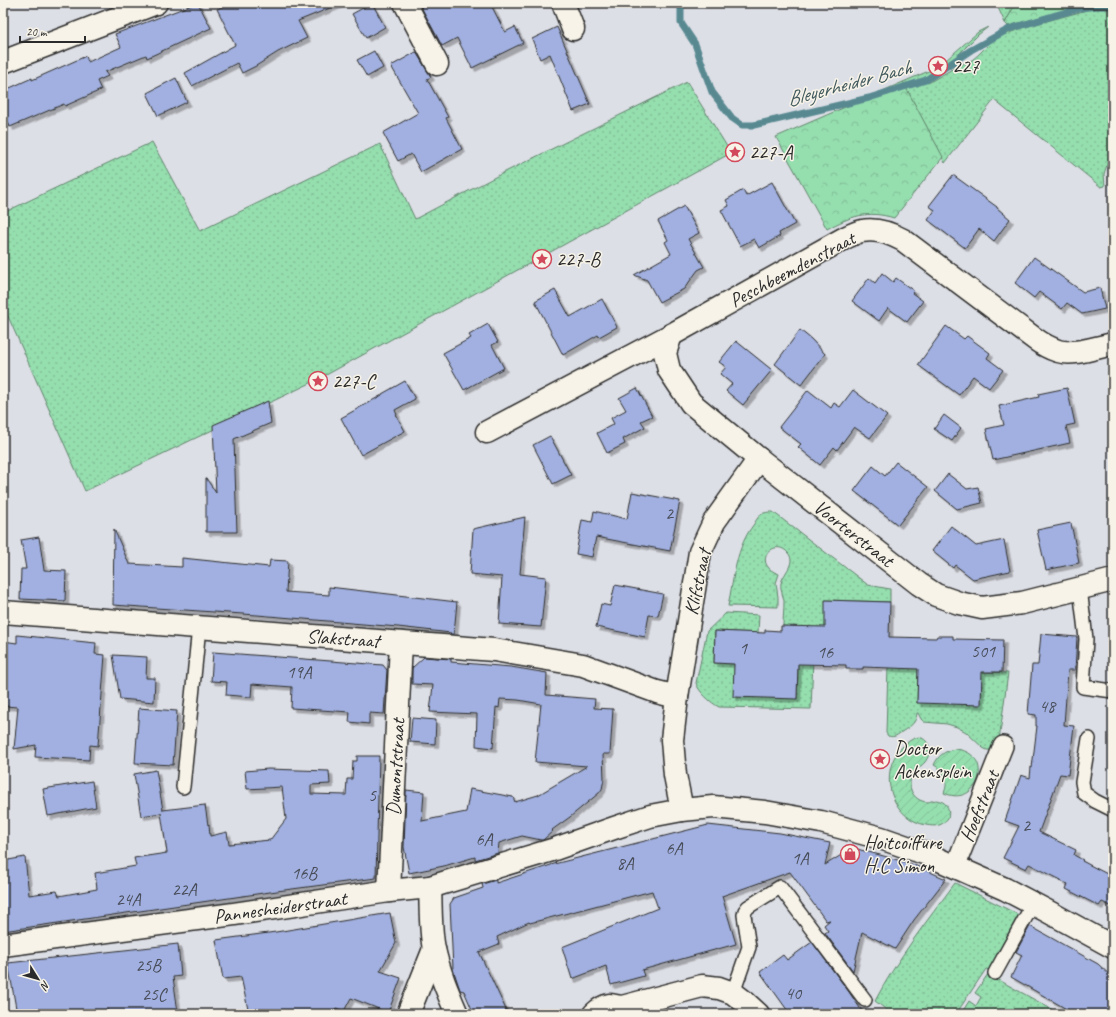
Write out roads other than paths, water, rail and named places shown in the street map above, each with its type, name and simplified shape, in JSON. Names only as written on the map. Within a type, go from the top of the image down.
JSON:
[{"type":"street","points":[[3,62],[156,3]]},
{"type":"street","points":[[405,3],[437,64]]},
{"type":"street","points":[[563,3],[572,29]]},
{"type":"street","name":"Peschbeemdenstraat","points":[[487,432],[671,335],[843,238],[861,231],[876,231],[891,234],[903,240],[1046,346],[1059,351],[1073,352],[1113,344]]},
{"type":"street","name":"Voorterstraat","points":[[671,335],[665,353],[669,370],[691,403],[759,459],[936,595],[958,603],[982,608],[1022,603],[1113,580]]},
{"type":"street","name":"Klifstraat","points":[[677,697],[700,552],[714,522],[759,459]]},
{"type":"street","name":"Slakstraat","points":[[3,612],[494,650],[583,665],[657,692],[677,697]]},
{"type":"street","name":"Dumontstraat","points":[[389,891],[401,643]]},
{"type":"street","points":[[677,697],[672,740],[675,775],[682,810],[713,807],[765,812],[821,822],[881,838],[924,853],[980,878],[1033,904],[1113,947]]},
{"type":"street","name":"Hoefstraat","points":[[955,867],[1003,746]]},
{"type":"street","name":"Pannesheiderstraat","points":[[3,945],[234,914],[389,891],[430,887],[552,850],[650,816],[682,810]]},
{"type":"street","points":[[430,887],[431,928],[434,949],[440,973],[457,1014]]},
{"type":"street","points":[[408,1014],[434,949]]},
{"type":"street","points":[[594,1014],[609,1005],[622,1007],[702,986],[719,988],[733,993],[758,1014]]},
{"type":"lane","points":[[1080,588],[1086,639],[1083,687],[1113,691]]},
{"type":"lane","points":[[183,787],[199,627]]},
{"type":"lane","points":[[1089,739],[1082,782],[1084,793],[1095,801],[1113,810]]},
{"type":"lane","points":[[733,993],[749,947],[744,916],[745,911],[748,907],[780,887],[865,1000]]},
{"type":"lane","points":[[995,973],[1033,904]]},
{"type":"waterway","name":"Bleyerheider Bach","points":[[681,3],[681,23],[695,44],[712,92],[732,118],[742,125],[754,125],[869,98],[926,80],[971,50],[1009,29],[1080,8],[1113,6]]},
{"type":"place","name":"227","points":[[938,66]]},
{"type":"place","name":"227-A","points":[[735,152]]},
{"type":"place","name":"227-B","points":[[542,259]]},
{"type":"place","name":"227-C","points":[[318,381]]},
{"type":"place","name":"Doctor Ackensplein","points":[[880,759]]},
{"type":"place","name":"Hoitcoiffure H.C Simon","points":[[850,854]]}]
